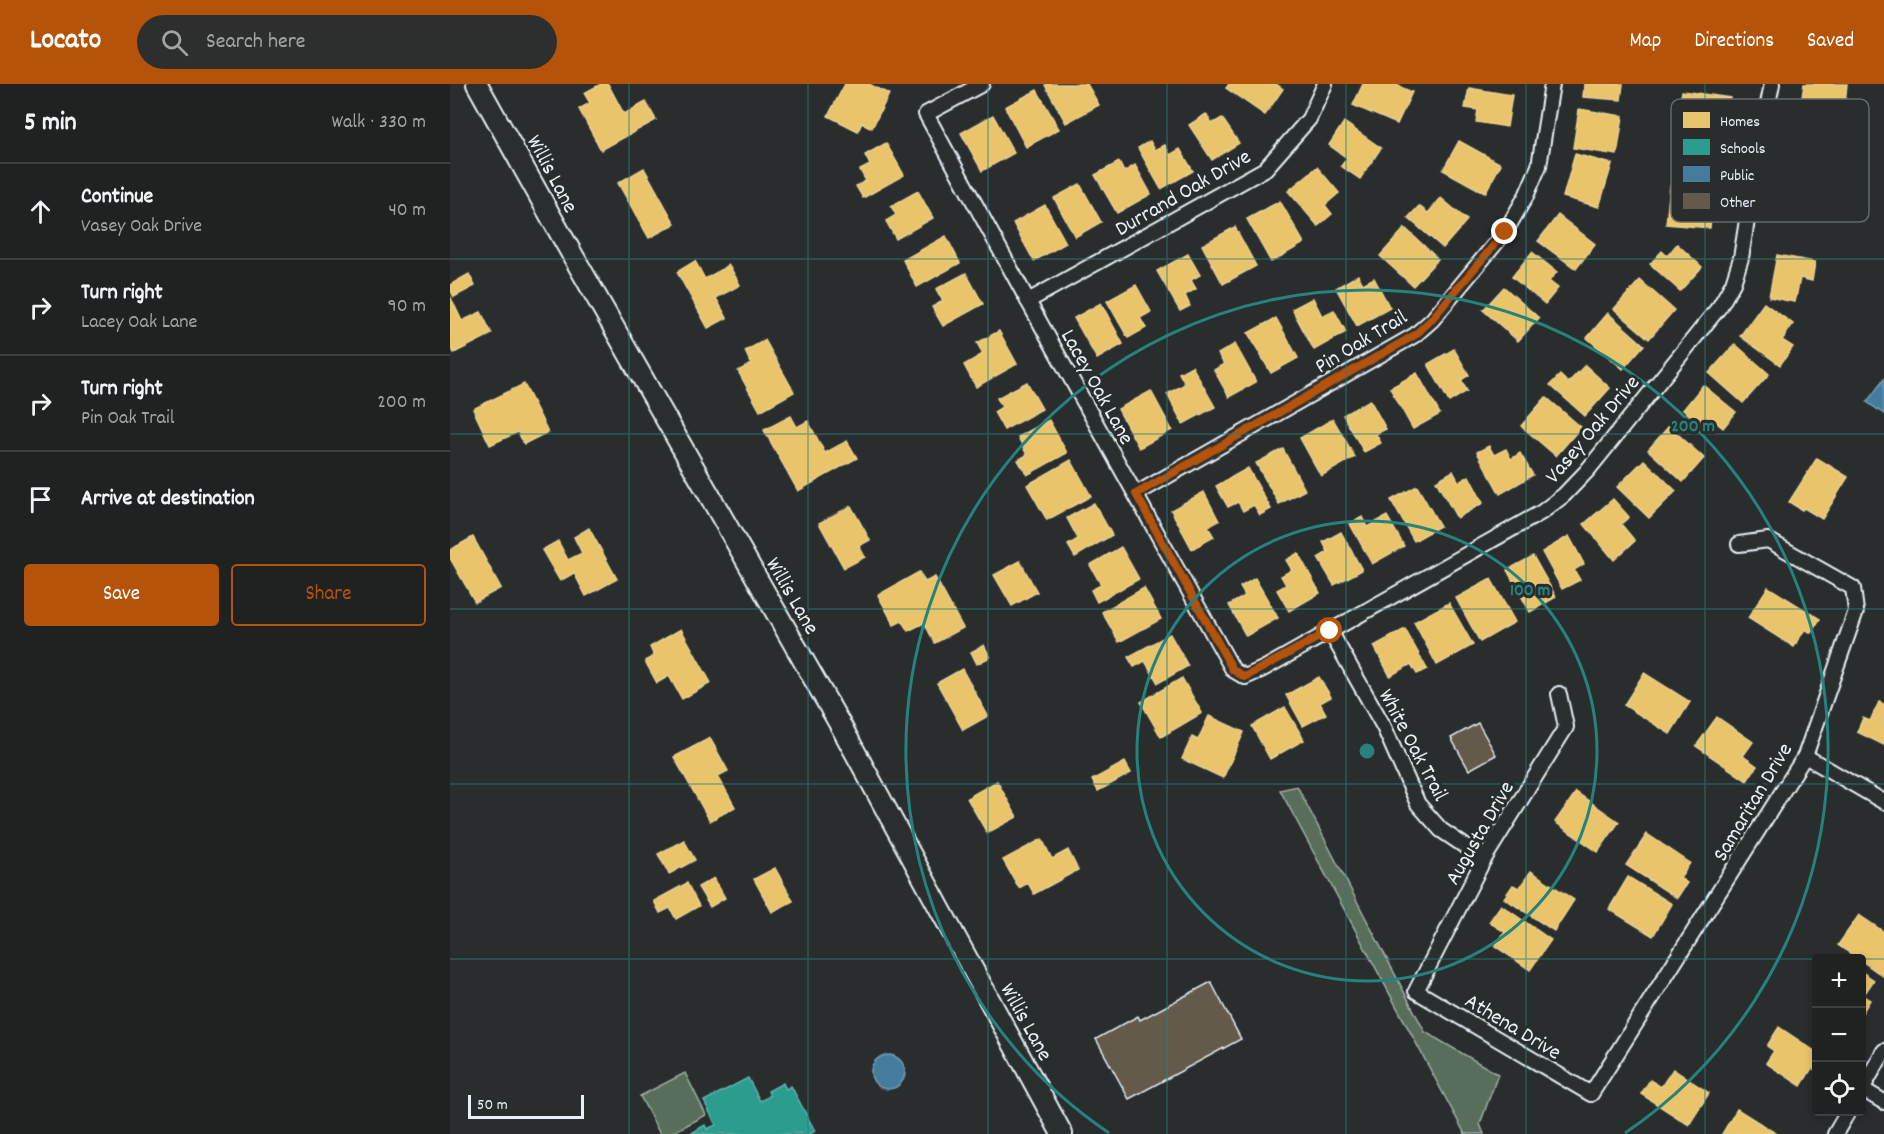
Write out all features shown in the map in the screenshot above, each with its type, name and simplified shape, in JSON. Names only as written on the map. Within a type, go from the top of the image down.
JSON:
[{"type":"street","name":"Willis Lane","points":[[477,84],[852,746],[1062,1134]]},
{"type":"street","name":"Lacey Oak Lane","points":[[982,84],[926,114],[1233,670],[1240,676]]},
{"type":"street","name":"Durrand Oak Drive","points":[[1028,301],[1265,169],[1309,119],[1325,84]]},
{"type":"street","name":"Pin Oak Trail","points":[[1136,494],[1415,335],[1431,320],[1505,232],[1526,196],[1539,166],[1552,84]]},
{"type":"street","name":"Vasey Oak Drive","points":[[1769,99],[1772,84]]},
{"type":"street","name":"Vasey Oak Drive","points":[[1240,676],[1245,677],[1263,669],[1542,512],[1564,495],[1587,471],[1720,306],[1733,283],[1741,258],[1747,222]]},
{"type":"street","name":"Samaritan Drive","points":[[1591,1094],[1805,756],[1856,612],[1853,588],[1768,540],[1739,544]]},
{"type":"street","name":"White Oak Trail","points":[[1330,631],[1384,727],[1418,804],[1441,830],[1484,859]]},
{"type":"street","name":"Augusta Drive","points":[[1416,991],[1484,859],[1566,727],[1558,694]]},
{"type":"street","points":[[1805,756],[1884,802]]},
{"type":"street","name":"Athena Drive","points":[[1416,991],[1591,1094]]},
{"type":"street","points":[[1866,1085],[1879,1071],[1884,1051]]},
{"type":"street","points":[[1866,1091],[1884,1102]]},
{"type":"street","points":[[1835,1134],[1846,1116]]},
{"type":"green space","points":[[1297,786],[1425,1032],[1498,1074],[1480,1124],[1484,1134],[1465,1134],[1280,790]]},
{"type":"green space","points":[[685,1073],[706,1115],[670,1134],[660,1134],[640,1096]]},
{"type":"building: Homes","points":[[601,84],[608,84],[624,114],[646,102],[656,120],[601,150],[579,109],[590,103],[584,93]]},
{"type":"building: Homes","points":[[845,84],[869,84],[889,94],[872,128],[862,123],[858,131],[828,116]]},
{"type":"building: Homes","points":[[1087,84],[1099,105],[1066,123],[1045,85]]},
{"type":"building: Homes","points":[[1229,84],[1276,84],[1283,89],[1265,115],[1226,88]]},
{"type":"building: Homes","points":[[1363,84],[1394,84],[1412,92],[1397,124],[1353,105]]},
{"type":"building: Homes","points":[[1584,84],[1623,84],[1621,100],[1583,97]]},
{"type":"building: Homes","points":[[1804,84],[1847,84],[1845,99],[1802,98]]},
{"type":"building: Homes","points":[[1469,88],[1512,95],[1507,127],[1476,122],[1478,110],[1465,108]]},
{"type":"building: Homes","points":[[1037,90],[1059,129],[1026,147],[1005,107]]},
{"type":"building: Homes","points":[[1682,91],[1730,98],[1730,99],[1681,99]]},
{"type":"building: Homes","points":[[1579,109],[1623,116],[1617,155],[1573,148]]},
{"type":"building: Homes","points":[[1206,114],[1212,124],[1222,118],[1239,143],[1212,160],[1189,125]]},
{"type":"building: Homes","points":[[993,115],[1014,153],[982,171],[961,133]]},
{"type":"building: Homes","points":[[1344,122],[1381,148],[1360,179],[1341,166],[1347,158],[1329,145]]},
{"type":"building: Homes","points":[[1150,141],[1155,150],[1165,145],[1170,155],[1180,149],[1193,171],[1161,189],[1138,148]]},
{"type":"building: Homes","points":[[1459,141],[1501,164],[1485,193],[1443,170]]},
{"type":"building: Homes","points":[[886,143],[904,175],[863,198],[856,186],[866,181],[860,170],[870,165],[865,155]]},
{"type":"building: Homes","points":[[1575,154],[1612,164],[1599,207],[1563,197]]},
{"type":"building: Homes","points":[[1119,162],[1124,172],[1135,165],[1151,194],[1117,213],[1095,175]]},
{"type":"building: Homes","points":[[1317,167],[1339,193],[1325,205],[1332,214],[1318,226],[1288,191]]},
{"type":"building: Homes","points":[[644,168],[675,224],[649,238],[618,183]]},
{"type":"building: Homes","points":[[1080,184],[1101,222],[1075,237],[1054,198]]},
{"type":"building: Homes","points":[[1670,186],[1671,222],[1710,222],[1710,228],[1666,224]]},
{"type":"building: Homes","points":[[918,191],[933,218],[896,239],[886,221],[896,215],[891,206]]},
{"type":"building: Homes","points":[[1441,198],[1467,220],[1443,248],[1408,218],[1419,206],[1428,213]]},
{"type":"building: Homes","points":[[1280,201],[1304,243],[1271,262],[1247,219]]},
{"type":"building: Homes","points":[[1045,205],[1066,243],[1034,261],[1013,223]]},
{"type":"building: Homes","points":[[1558,215],[1595,244],[1576,269],[1538,241]]},
{"type":"building: Homes","points":[[1235,227],[1256,266],[1223,284],[1202,245]]},
{"type":"building: Homes","points":[[1405,228],[1438,259],[1413,286],[1380,256]]},
{"type":"building: Homes","points":[[946,236],[960,263],[917,287],[903,260]]},
{"type":"building: Homes","points":[[1677,244],[1702,267],[1680,291],[1650,264],[1662,251],[1667,256]]},
{"type":"building: Homes","points":[[1532,252],[1557,272],[1549,281],[1558,288],[1545,304],[1512,277]]},
{"type":"building: Homes","points":[[1188,254],[1200,275],[1191,280],[1196,289],[1185,295],[1190,306],[1180,311],[1157,271]]},
{"type":"building: Homes","points":[[1777,255],[1815,262],[1812,281],[1800,278],[1795,302],[1769,297]]},
{"type":"building: Homes","points":[[695,261],[705,279],[729,265],[740,285],[716,298],[727,318],[708,328],[677,272]]},
{"type":"building: Homes","points":[[966,273],[983,304],[943,326],[932,307],[943,301],[936,289]]},
{"type":"building: Homes","points":[[469,274],[475,286],[454,297],[450,285]]},
{"type":"building: Homes","points":[[1358,275],[1363,284],[1374,278],[1390,308],[1357,326],[1336,288]]},
{"type":"building: Homes","points":[[1640,280],[1674,310],[1649,339],[1614,309]]},
{"type":"building: Homes","points":[[1136,285],[1151,312],[1140,318],[1146,328],[1128,338],[1107,301]]},
{"type":"building: Homes","points":[[1504,287],[1539,318],[1518,341],[1483,310]]},
{"type":"building: Homes","points":[[450,296],[462,321],[481,312],[492,334],[454,353],[450,345]]},
{"type":"building: Homes","points":[[1313,298],[1322,316],[1334,310],[1346,332],[1314,350],[1292,309]]},
{"type":"building: Homes","points":[[1101,303],[1123,344],[1097,359],[1074,318]]},
{"type":"building: Homes","points":[[1764,303],[1793,324],[1782,340],[1793,347],[1780,365],[1740,336]]},
{"type":"building: Homes","points":[[1608,313],[1644,345],[1623,369],[1587,338]]},
{"type":"building: Homes","points":[[1276,318],[1298,358],[1271,373],[1248,333]]},
{"type":"building: Homes","points":[[999,331],[1017,364],[976,387],[964,365],[983,354],[977,343]]},
{"type":"building: Homes","points":[[765,340],[794,392],[760,411],[738,371],[751,364],[745,351]]},
{"type":"building: Homes","points":[[1235,344],[1256,382],[1229,397],[1214,370],[1224,364],[1218,354]]},
{"type":"building: Homes","points":[[1735,344],[1769,374],[1743,403],[1709,373]]},
{"type":"building: Homes","points":[[1454,349],[1469,375],[1461,380],[1467,391],[1449,402],[1428,364]]},
{"type":"building: Homes","points":[[1585,365],[1610,388],[1585,416],[1550,385],[1560,375],[1568,383]]},
{"type":"building: Homes","points":[[1192,366],[1215,407],[1183,424],[1167,394],[1185,384],[1179,373]]},
{"type":"building: Homes","points":[[1417,373],[1440,414],[1413,429],[1390,388]]},
{"type":"building: Homes","points":[[1027,382],[1042,409],[1004,430],[994,412],[1002,407],[997,398]]},
{"type":"building: Homes","points":[[524,384],[548,432],[524,444],[518,432],[490,445],[473,409]]},
{"type":"building: Homes","points":[[1703,385],[1736,412],[1723,428],[1713,420],[1706,428],[1683,410]]},
{"type":"building: Homes","points":[[1151,391],[1172,430],[1139,448],[1118,409]]},
{"type":"building: Homes","points":[[1546,397],[1581,427],[1556,456],[1521,426]]},
{"type":"building: Homes","points":[[1370,400],[1386,429],[1376,434],[1381,443],[1364,452],[1343,415]]},
{"type":"building: Homes","points":[[791,416],[797,427],[808,421],[825,453],[847,441],[857,458],[798,491],[764,430]]},
{"type":"building: Homes","points":[[1333,419],[1355,457],[1321,476],[1300,438]]},
{"type":"building: Homes","points":[[1049,420],[1067,453],[1027,475],[1018,460],[1027,455],[1018,437]]},
{"type":"building: Homes","points":[[1669,426],[1704,458],[1683,482],[1648,450]]},
{"type":"building: Homes","points":[[1489,446],[1494,455],[1506,449],[1511,459],[1520,453],[1533,475],[1500,494],[1477,452]]},
{"type":"building: Homes","points":[[1283,449],[1305,490],[1279,504],[1256,463]]},
{"type":"building: Homes","points":[[1817,458],[1848,477],[1822,519],[1789,502]]},
{"type":"building: Homes","points":[[1071,460],[1091,496],[1047,520],[1027,485]]},
{"type":"building: Homes","points":[[1644,460],[1676,491],[1649,518],[1617,487]]},
{"type":"building: Homes","points":[[1248,468],[1271,509],[1260,515],[1254,505],[1243,511],[1238,502],[1228,507],[1216,486]]},
{"type":"building: Homes","points":[[1453,471],[1459,482],[1469,476],[1483,503],[1457,518],[1436,481]]},
{"type":"building: Homes","points":[[1417,486],[1440,526],[1414,541],[1391,500]]},
{"type":"building: Homes","points":[[1204,492],[1219,521],[1208,527],[1214,537],[1192,549],[1171,510]]},
{"type":"building: Homes","points":[[1613,499],[1629,517],[1621,524],[1635,541],[1614,560],[1584,524]]},
{"type":"building: Homes","points":[[1094,503],[1112,535],[1075,557],[1068,545],[1078,539],[1067,518]]},
{"type":"building: Homes","points":[[851,506],[870,540],[859,546],[865,557],[844,568],[819,523]]},
{"type":"building: Homes","points":[[1387,516],[1404,546],[1372,564],[1350,524],[1362,517],[1367,527]]},
{"type":"building: Homes","points":[[589,528],[617,579],[586,596],[574,573],[560,581],[542,550],[558,541],[568,560],[582,553],[574,537]]},
{"type":"building: Homes","points":[[1341,532],[1362,570],[1334,585],[1318,558],[1328,552],[1323,542]]},
{"type":"building: Homes","points":[[1569,536],[1584,564],[1574,570],[1580,580],[1562,589],[1542,552]]},
{"type":"building: Homes","points":[[473,537],[501,588],[475,602],[450,558],[450,550]]},
{"type":"building: Homes","points":[[1121,547],[1139,579],[1097,602],[1091,590],[1101,585],[1090,565]]},
{"type":"building: Homes","points":[[1298,553],[1320,593],[1289,611],[1277,590],[1286,585],[1281,576],[1292,570],[1286,560]]},
{"type":"building: Homes","points":[[1533,556],[1556,597],[1530,612],[1507,570]]},
{"type":"building: Homes","points":[[1020,561],[1037,592],[1012,606],[994,575]]},
{"type":"building: Homes","points":[[919,572],[925,582],[935,577],[963,628],[935,643],[924,623],[908,631],[902,621],[894,625],[878,595]]},
{"type":"building: Homes","points":[[1255,578],[1278,618],[1246,636],[1229,605],[1245,596],[1240,587]]},
{"type":"building: Homes","points":[[1491,579],[1515,622],[1480,642],[1456,598]]},
{"type":"building: Homes","points":[[1768,587],[1820,619],[1811,633],[1805,629],[1794,647],[1748,618]]},
{"type":"building: Homes","points":[[1144,588],[1161,619],[1119,642],[1102,612]]},
{"type":"building: Homes","points":[[1449,603],[1473,645],[1437,665],[1414,622]]},
{"type":"building: Homes","points":[[681,629],[711,683],[682,699],[669,676],[657,683],[645,661],[654,656],[650,647]]},
{"type":"building: Homes","points":[[1405,629],[1427,669],[1417,674],[1411,664],[1390,676],[1374,646]]},
{"type":"building: Homes","points":[[1170,634],[1188,666],[1158,683],[1145,661],[1134,667],[1128,657]]},
{"type":"building: Homes","points":[[984,645],[990,657],[977,664],[971,652]]},
{"type":"building: Homes","points":[[962,669],[988,716],[963,730],[937,683]]},
{"type":"building: Homes","points":[[1644,673],[1690,702],[1670,734],[1624,705]]},
{"type":"building: Homes","points":[[1319,677],[1331,697],[1320,703],[1326,714],[1303,726],[1286,695]]},
{"type":"building: Homes","points":[[1182,678],[1202,713],[1161,737],[1141,702]]},
{"type":"building: Homes","points":[[1879,702],[1884,704],[1884,745],[1857,732],[1863,718],[1870,721]]},
{"type":"building: Homes","points":[[1285,707],[1304,740],[1270,759],[1252,726]]},
{"type":"building: Homes","points":[[1209,716],[1244,732],[1223,778],[1182,759],[1192,737],[1198,740]]},
{"type":"building: Homes","points":[[1717,717],[1753,742],[1743,756],[1757,766],[1747,781],[1696,746]]},
{"type":"building: Homes","points":[[710,738],[728,771],[718,776],[735,807],[710,821],[674,757]]},
{"type":"building: Homes","points":[[1125,762],[1131,773],[1098,791],[1092,780]]},
{"type":"building: Homes","points":[[997,781],[1017,817],[987,833],[967,798]]},
{"type":"building: Homes","points":[[1576,792],[1619,822],[1598,852],[1555,822]]},
{"type":"building: Homes","points":[[1647,834],[1690,863],[1680,878],[1687,883],[1677,898],[1626,865]]},
{"type":"building: Homes","points":[[1042,839],[1052,859],[1068,850],[1078,870],[1034,894],[1028,883],[1019,888],[1003,860]]},
{"type":"building: Homes","points":[[684,840],[695,860],[669,874],[658,854]]},
{"type":"building: Homes","points":[[775,868],[793,901],[772,912],[754,879]]},
{"type":"building: Homes","points":[[1531,871],[1574,900],[1554,931],[1504,898],[1513,885],[1519,888]]},
{"type":"building: Homes","points":[[1628,877],[1672,904],[1653,936],[1609,909]]},
{"type":"building: Homes","points":[[714,878],[725,898],[710,907],[698,887]]},
{"type":"building: Homes","points":[[687,883],[699,906],[676,919],[670,908],[660,913],[654,901]]},
{"type":"building: Homes","points":[[1501,905],[1551,940],[1530,970],[1495,946],[1505,932],[1489,922]]},
{"type":"building: Homes","points":[[1859,915],[1884,932],[1883,976],[1866,964],[1866,954],[1851,954],[1838,945]]},
{"type":"building: Homes","points":[[1866,975],[1874,980],[1866,992]]},
{"type":"building: Homes","points":[[1779,1027],[1812,1049],[1812,1068],[1801,1086],[1766,1063],[1774,1051],[1767,1046]]},
{"type":"building: Homes","points":[[1673,1069],[1709,1093],[1689,1125],[1641,1094],[1650,1080],[1661,1087]]},
{"type":"building: Homes","points":[[1737,1109],[1777,1134],[1722,1134]]},
{"type":"building: Schools","points":[[748,1078],[760,1101],[770,1096],[768,1091],[783,1083],[786,1089],[791,1086],[815,1131],[810,1134],[690,1134],[705,1125],[707,1129],[716,1125],[704,1101]]},
{"type":"building: Public","points":[[1884,379],[1884,414],[1867,402]]},
{"type":"building: Public","points":[[888,1055],[900,1060],[905,1072],[900,1084],[888,1089],[876,1084],[871,1072],[876,1060]]},
{"type":"building: Other","points":[[1478,723],[1496,755],[1469,770],[1451,738]]},
{"type":"building: Other","points":[[1211,982],[1241,1039],[1129,1099],[1096,1039],[1138,1016],[1140,1020]]},
{"type":"route","points":[[1330,631],[1263,669],[1245,677],[1240,676],[1233,670],[1136,494],[1415,335],[1431,320],[1505,232]]}]
